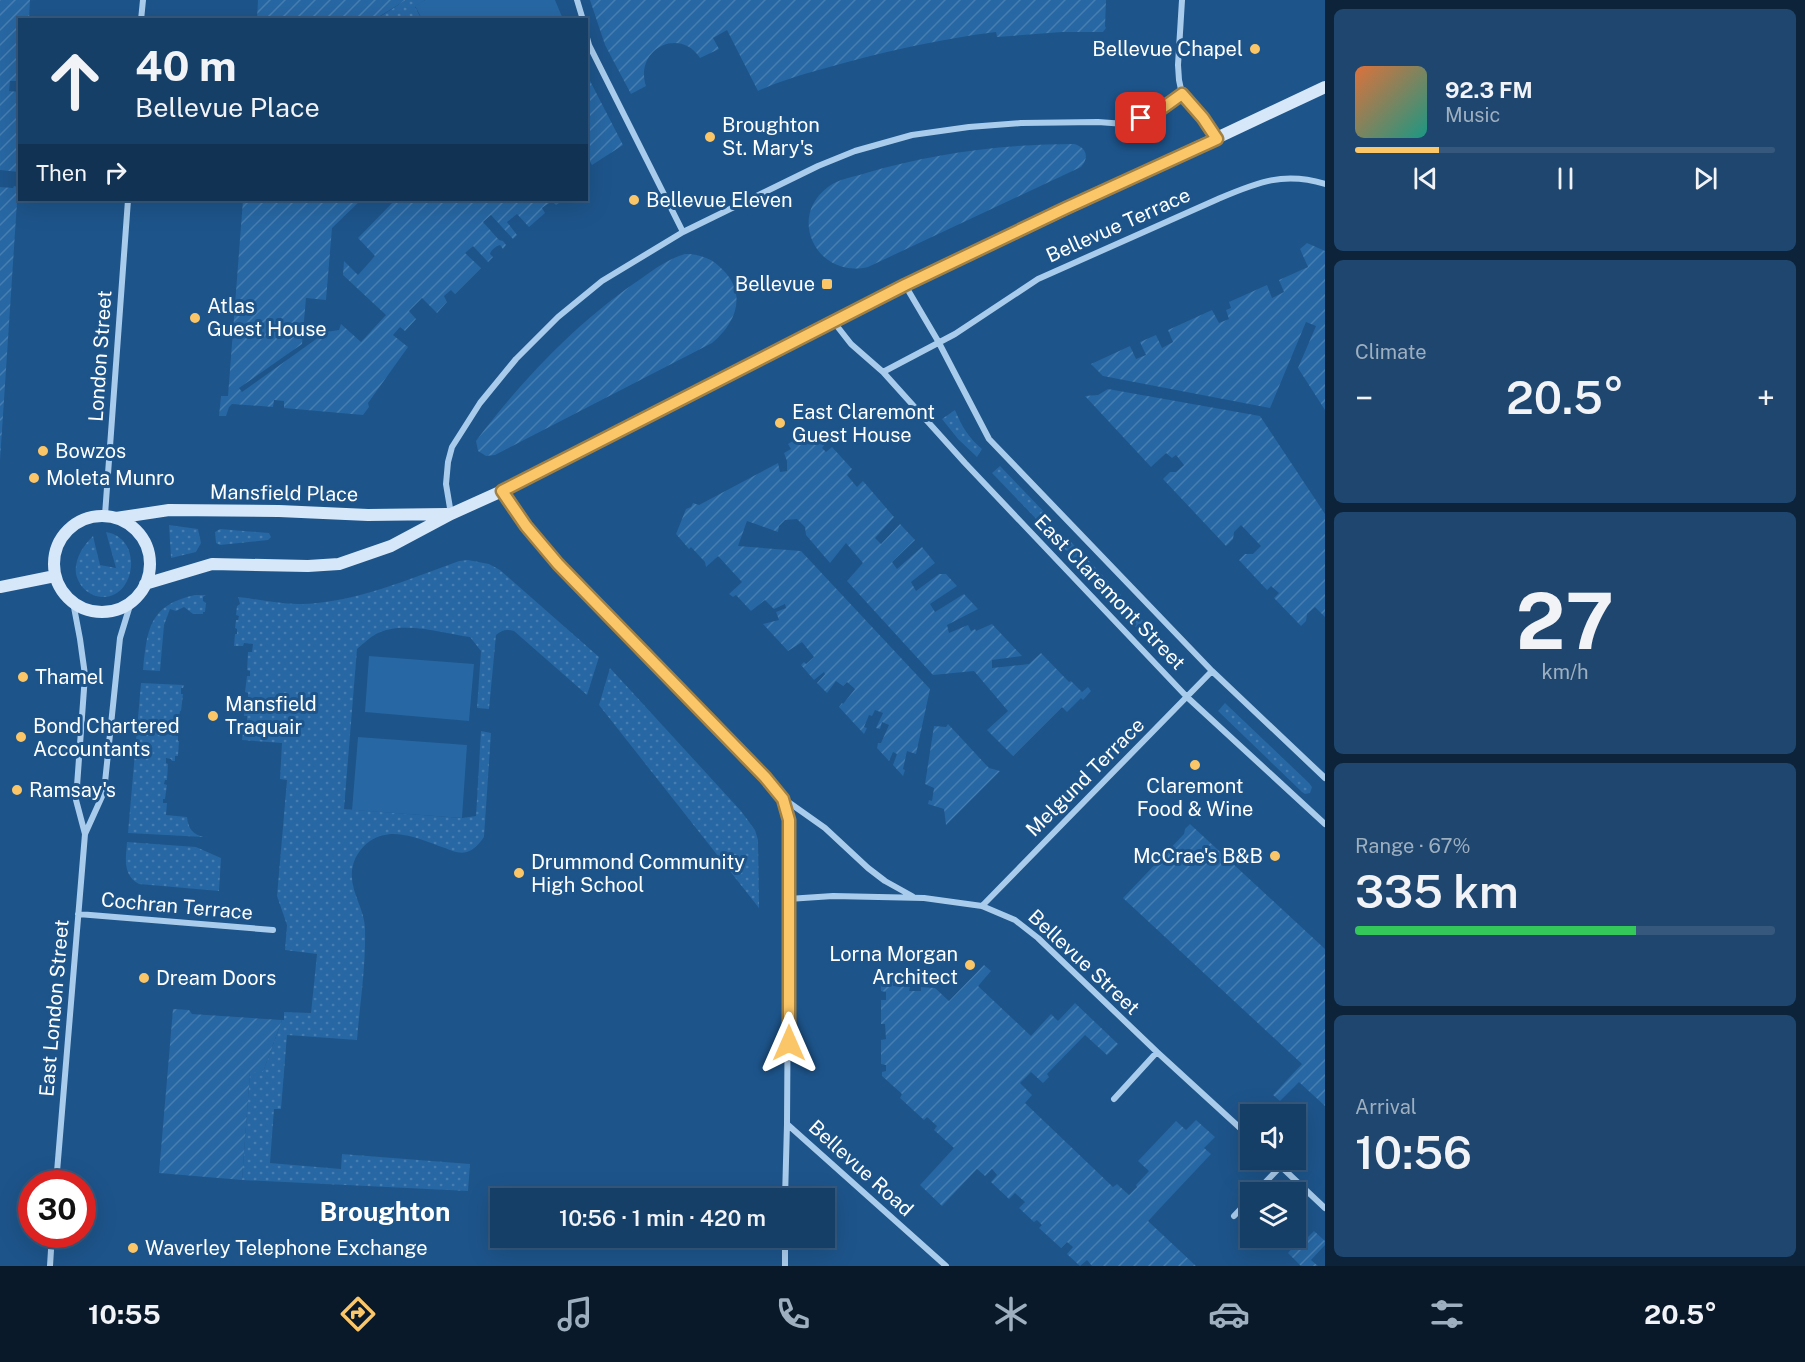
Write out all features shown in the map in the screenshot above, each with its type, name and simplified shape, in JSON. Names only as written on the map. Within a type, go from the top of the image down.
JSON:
[{"type":"main road","points":[[502,491],[905,285],[1325,87]]},
{"type":"main road","name":"Mansfield Place","points":[[145,584],[212,564],[308,566],[339,564],[391,546],[451,514],[502,491]]},
{"type":"main road","name":"Mansfield Place","points":[[111,517],[169,510],[368,515],[451,514]]},
{"type":"main road","points":[[111,517],[127,522],[136,530],[148,549],[149,573],[142,590],[131,602],[117,609],[102,612],[86,609],[73,602],[62,590],[55,576],[57,546],[68,529],[85,519],[111,517]]},
{"type":"main road","points":[[0,587],[55,576]]},
{"type":"street","points":[[141,18],[143,0]]},
{"type":"street","points":[[578,0],[582,18]]},
{"type":"street","points":[[1182,0],[1178,64],[1182,94],[1203,118],[1217,139]]},
{"type":"street","points":[[588,41],[683,232]]},
{"type":"street","points":[[451,514],[446,484],[452,447],[480,403],[516,359],[558,317],[602,281],[683,232],[818,166],[855,151],[912,135],[1021,123],[1125,124],[1157,112],[1182,94]]},
{"type":"street","name":"Bellevue Terrace","points":[[939,341],[955,334],[1038,279],[1247,187],[1271,179],[1287,178],[1302,178],[1325,184]]},
{"type":"street","name":"London Street","points":[[111,517],[128,201]]},
{"type":"street","name":"East Claremont Street","points":[[905,285],[939,341],[989,439],[1212,671],[1325,778]]},
{"type":"street","name":"East Claremont Street","points":[[833,321],[851,344],[883,372],[965,463],[1187,697],[1325,824]]},
{"type":"street","points":[[883,372],[939,341]]},
{"type":"street","points":[[502,491],[526,526],[558,564],[765,777],[783,799],[825,828],[868,868],[915,898]]},
{"type":"street","name":"East London Street","points":[[73,602],[81,639],[85,675],[76,800],[85,834]]},
{"type":"street","name":"East London Street","points":[[57,1170],[85,834],[104,792],[120,638],[131,602]]},
{"type":"street","name":"Melgund Terrace","points":[[982,906],[1212,671]]},
{"type":"street","name":"Bellevue Road","points":[[783,799],[789,820],[787,1124],[946,1266]]},
{"type":"street","name":"Bellevue Street","points":[[788,900],[833,896],[915,898],[982,906],[1008,916],[1023,925],[1240,1128]]},
{"type":"street","name":"Cochran Terrace","points":[[78,914],[273,930]]},
{"type":"street","points":[[1114,1099],[1157,1052]]},
{"type":"street","points":[[785,1188],[787,1124]]},
{"type":"street","points":[[1266,1182],[1277,1170]]},
{"type":"street","points":[[1285,1170],[1325,1208]]},
{"type":"street","points":[[1234,1216],[1240,1210]]},
{"type":"street","points":[[50,1266],[51,1248]]},
{"type":"street","points":[[785,1248],[785,1266]]},
{"type":"shaded area","points":[[0,0],[30,0],[29,18],[18,18],[18,81],[10,81],[9,91],[18,92],[18,172],[0,170]]},
{"type":"shaded area","points":[[258,0],[406,0],[377,18],[257,18]]},
{"type":"shaded area","points":[[406,0],[425,0],[415,7],[421,18],[378,18]]},
{"type":"shaded area","points":[[425,0],[555,0],[563,18],[421,18],[415,6]]},
{"type":"shaded area","points":[[590,0],[1106,0],[1106,28],[1103,32],[1062,32],[997,37],[996,32],[954,38],[853,61],[776,83],[758,91],[727,30],[713,38],[719,49],[700,58],[691,49],[681,44],[671,43],[661,46],[646,62],[644,73],[646,86],[631,94],[605,45]]},
{"type":"shaded area","points":[[588,77],[623,145],[592,165],[589,160]]},
{"type":"shaded area","points":[[1074,144],[1084,150],[1086,156],[1081,167],[868,267],[850,268],[835,264],[822,255],[813,243],[809,229],[810,214],[816,200],[828,187],[841,180],[943,155],[995,148]]},
{"type":"shaded area","points":[[0,187],[13,188],[18,187],[0,461]]},
{"type":"shaded area","points":[[243,201],[360,201],[332,228],[326,300],[306,298],[302,344],[239,388],[242,392],[326,332],[339,330],[341,324],[361,342],[386,315],[343,275],[344,261],[358,275],[375,256],[358,238],[394,201],[552,201],[542,208],[545,213],[529,227],[517,214],[507,222],[517,235],[513,239],[491,215],[483,222],[506,245],[503,249],[500,245],[494,248],[490,254],[493,257],[488,262],[473,246],[465,253],[481,268],[455,294],[451,290],[444,296],[447,302],[437,313],[422,298],[409,311],[416,319],[405,331],[400,327],[393,335],[408,347],[368,403],[369,407],[363,415],[284,408],[284,401],[274,400],[273,407],[232,404],[226,416],[219,416],[221,396],[228,396]]},
{"type":"shaded area","points":[[1307,243],[1325,251],[1325,410],[1298,368],[1316,326],[1306,322],[1270,408],[1103,376],[1091,364],[1130,346],[1136,359],[1146,355],[1140,342],[1156,335],[1162,348],[1173,342],[1168,330],[1212,310],[1219,323],[1229,319],[1226,310],[1231,308],[1229,302],[1267,285],[1272,298],[1284,292],[1279,280],[1308,267],[1300,249]]},
{"type":"shaded area","points":[[685,254],[711,260],[723,270],[735,289],[736,309],[727,327],[712,343],[495,455],[486,456],[478,451],[476,441],[493,418],[574,332],[652,271]]},
{"type":"shaded area","points":[[1108,389],[1260,416],[1325,514],[1325,617],[1315,607],[1307,614],[1306,621],[1301,626],[1274,598],[1279,593],[1271,586],[1267,590],[1239,560],[1245,554],[1253,554],[1261,546],[1241,525],[1226,546],[1163,479],[1170,472],[1176,472],[1184,465],[1176,455],[1172,458],[1166,453],[1151,467],[1085,396],[1098,395]]},
{"type":"shaded area","points":[[955,410],[966,432],[982,449],[977,457],[942,419]]},
{"type":"shaded area","points":[[799,437],[806,438],[806,442],[815,443],[816,439],[824,440],[826,443],[822,448],[826,452],[832,447],[852,469],[847,475],[857,487],[863,481],[894,517],[875,538],[881,544],[900,524],[915,540],[892,562],[897,569],[922,547],[935,563],[911,582],[916,591],[939,574],[946,574],[957,586],[930,604],[935,612],[964,594],[978,609],[947,625],[949,633],[968,625],[971,631],[975,629],[976,631],[992,624],[1022,656],[992,660],[992,668],[1029,664],[1041,653],[1082,692],[1088,687],[1091,691],[1083,700],[1081,698],[1067,712],[1062,707],[1013,756],[987,730],[1008,711],[974,671],[933,675],[847,581],[863,563],[846,543],[830,563],[806,535],[805,527],[797,519],[785,520],[779,526],[778,532],[747,521],[738,546],[801,551],[930,689],[916,754],[907,751],[903,776],[893,765],[897,754],[893,752],[889,761],[877,748],[889,725],[882,722],[880,729],[876,728],[883,713],[875,710],[872,716],[869,715],[864,734],[839,707],[855,689],[847,682],[843,686],[836,681],[827,693],[817,683],[825,674],[824,672],[814,680],[801,665],[814,657],[802,642],[788,651],[763,624],[779,620],[776,612],[786,608],[785,604],[774,609],[765,600],[751,611],[736,595],[733,597],[729,594],[742,582],[718,556],[706,567],[705,562],[676,534],[686,509],[693,503],[699,505],[778,463],[780,472],[787,471],[784,453],[791,449],[788,444]]},
{"type":"shaded area","points":[[1000,466],[1051,519],[1043,526],[992,473]]},
{"type":"shaded area","points":[[169,525],[198,529],[201,543],[196,552],[171,558]]},
{"type":"shaded area","points":[[220,529],[269,533],[271,537],[268,540],[220,545],[216,543],[215,532]]},
{"type":"shaded area","points":[[106,532],[119,537],[127,547],[131,559],[126,584],[118,592],[107,597],[93,595],[84,589],[76,574],[76,563],[80,553],[93,536],[100,565],[116,568]]},
{"type":"shaded area","points":[[1071,542],[1121,595],[1114,601],[1064,548]]},
{"type":"shaded area","points":[[468,560],[489,564],[500,570],[599,657],[587,695],[511,630],[504,630],[496,635],[489,709],[477,708],[481,651],[470,637],[422,629],[398,628],[376,634],[357,649],[344,809],[462,818],[476,816],[481,731],[491,733],[484,837],[472,849],[461,853],[408,836],[388,834],[370,841],[358,854],[354,862],[352,879],[363,914],[365,943],[357,1040],[287,1035],[281,1109],[274,1109],[270,1163],[341,1169],[342,1154],[470,1164],[468,1191],[242,1180],[250,1071],[263,1072],[282,1020],[284,1020],[284,1012],[311,1013],[317,954],[285,950],[287,925],[277,896],[287,780],[280,779],[282,743],[242,740],[244,722],[247,721],[247,716],[244,716],[245,698],[248,698],[248,693],[245,692],[247,676],[250,676],[250,671],[247,670],[248,652],[252,652],[253,644],[244,643],[243,646],[234,646],[235,634],[237,634],[236,620],[239,616],[236,615],[237,606],[240,604],[238,597],[287,604],[343,599]]},
{"type":"shaded area","points":[[206,595],[203,597],[206,603],[205,612],[193,614],[184,607],[176,611],[170,609],[164,625],[160,671],[143,670],[149,631],[159,612],[180,599]]},
{"type":"shaded area","points":[[1136,613],[1174,653],[1167,660],[1129,620]]},
{"type":"shaded area","points":[[369,656],[474,664],[469,721],[365,712]]},
{"type":"shaded area","points":[[610,668],[741,811],[755,830],[758,840],[759,908],[599,705]]},
{"type":"shaded area","points":[[141,683],[184,685],[181,688],[181,694],[183,694],[179,717],[181,717],[178,756],[175,756],[175,761],[166,758],[167,780],[164,784],[167,785],[163,803],[167,803],[166,815],[187,817],[192,830],[204,837],[128,833]]},
{"type":"shaded area","points":[[1225,703],[1309,783],[1312,787],[1310,793],[1302,792],[1218,711]]},
{"type":"shaded area","points":[[948,724],[989,768],[1000,771],[946,825],[944,809],[928,804],[929,800],[932,801],[934,788],[925,784],[934,726],[946,727]]},
{"type":"shaded area","points":[[358,737],[467,745],[462,818],[352,810]]},
{"type":"shaded area","points":[[1190,824],[1325,949],[1325,1106],[1299,1082],[1280,1101],[1273,1095],[1302,1064],[1123,898],[1184,834]]},
{"type":"shaded area","points":[[127,842],[196,847],[221,858],[219,891],[139,884],[127,871]]},
{"type":"shaded area","points":[[984,965],[991,971],[978,986],[1031,1036],[1051,1014],[1058,1021],[1075,1003],[1118,1044],[1107,1055],[1085,1035],[1047,1074],[1049,1077],[1043,1083],[1031,1072],[1020,1083],[1032,1095],[1025,1103],[1113,1187],[1117,1184],[1129,1195],[1137,1187],[1136,1185],[1149,1171],[1138,1161],[1176,1121],[1186,1130],[1196,1120],[1215,1137],[1204,1148],[1211,1154],[1148,1221],[1196,1266],[1092,1266],[1087,1260],[1080,1266],[1067,1254],[1073,1247],[1067,1242],[1061,1248],[1039,1228],[1042,1225],[1037,1220],[1034,1222],[1019,1208],[1025,1202],[1015,1193],[1009,1199],[991,1182],[997,1175],[992,1169],[985,1176],[977,1169],[942,1206],[920,1185],[954,1148],[934,1130],[937,1126],[927,1117],[924,1120],[900,1098],[902,1094],[882,1076],[882,1072],[886,1071],[886,1065],[881,1064],[881,1040],[886,1039],[885,1024],[881,1024],[881,1000],[886,1000],[886,992],[881,991],[880,975],[884,975],[887,982],[893,981],[893,986],[910,987],[909,991],[921,991],[921,987],[935,988],[949,1001]]},
{"type":"shaded area","points":[[173,1009],[189,1010],[192,1014],[282,1020],[263,1072],[250,1072],[242,1180],[159,1173]]},
{"type":"shaded area","points":[[1314,1231],[1325,1241],[1325,1245],[1311,1260],[1318,1266],[1301,1266],[1288,1253],[1292,1248],[1306,1248],[1306,1239]]},
{"type":"place","name":"Bellevue Chapel","points":[[1255,49]]},
{"type":"place","name":"Broughton St. Mary's","points":[[710,137]]},
{"type":"place","name":"Bellevue Eleven","points":[[634,200]]},
{"type":"place","name":"Bellevue","points":[[827,284]]},
{"type":"place","name":"Atlas Guest House","points":[[195,318]]},
{"type":"place","name":"East Claremont Guest House","points":[[780,423]]},
{"type":"place","name":"Bowzos","points":[[43,451]]},
{"type":"place","name":"Moleta Munro","points":[[34,478]]},
{"type":"place","name":"Thamel","points":[[23,677]]},
{"type":"place","name":"Mansfield Traquair","points":[[213,716]]},
{"type":"place","name":"Bond Chartered Accountants","points":[[21,737]]},
{"type":"place","name":"Claremont Food & Wine","points":[[1195,765]]},
{"type":"place","name":"Ramsay's","points":[[17,790]]},
{"type":"place","name":"McCrae's B&B","points":[[1275,856]]},
{"type":"place","name":"Drummond Community High School","points":[[519,873]]},
{"type":"place","name":"Lorna Morgan Architect","points":[[970,965]]},
{"type":"place","name":"Dream Doors","points":[[144,978]]},
{"type":"place","name":"Waverley Telephone Exchange","points":[[133,1248]]},
{"type":"district","name":"Broughton","points":[[385,1211]]},
{"type":"route","points":[[789,1043],[789,820],[783,799],[765,777],[558,564],[526,526],[502,491],[905,285],[1217,139],[1203,118],[1182,94],[1157,112],[1141,118]]}]
